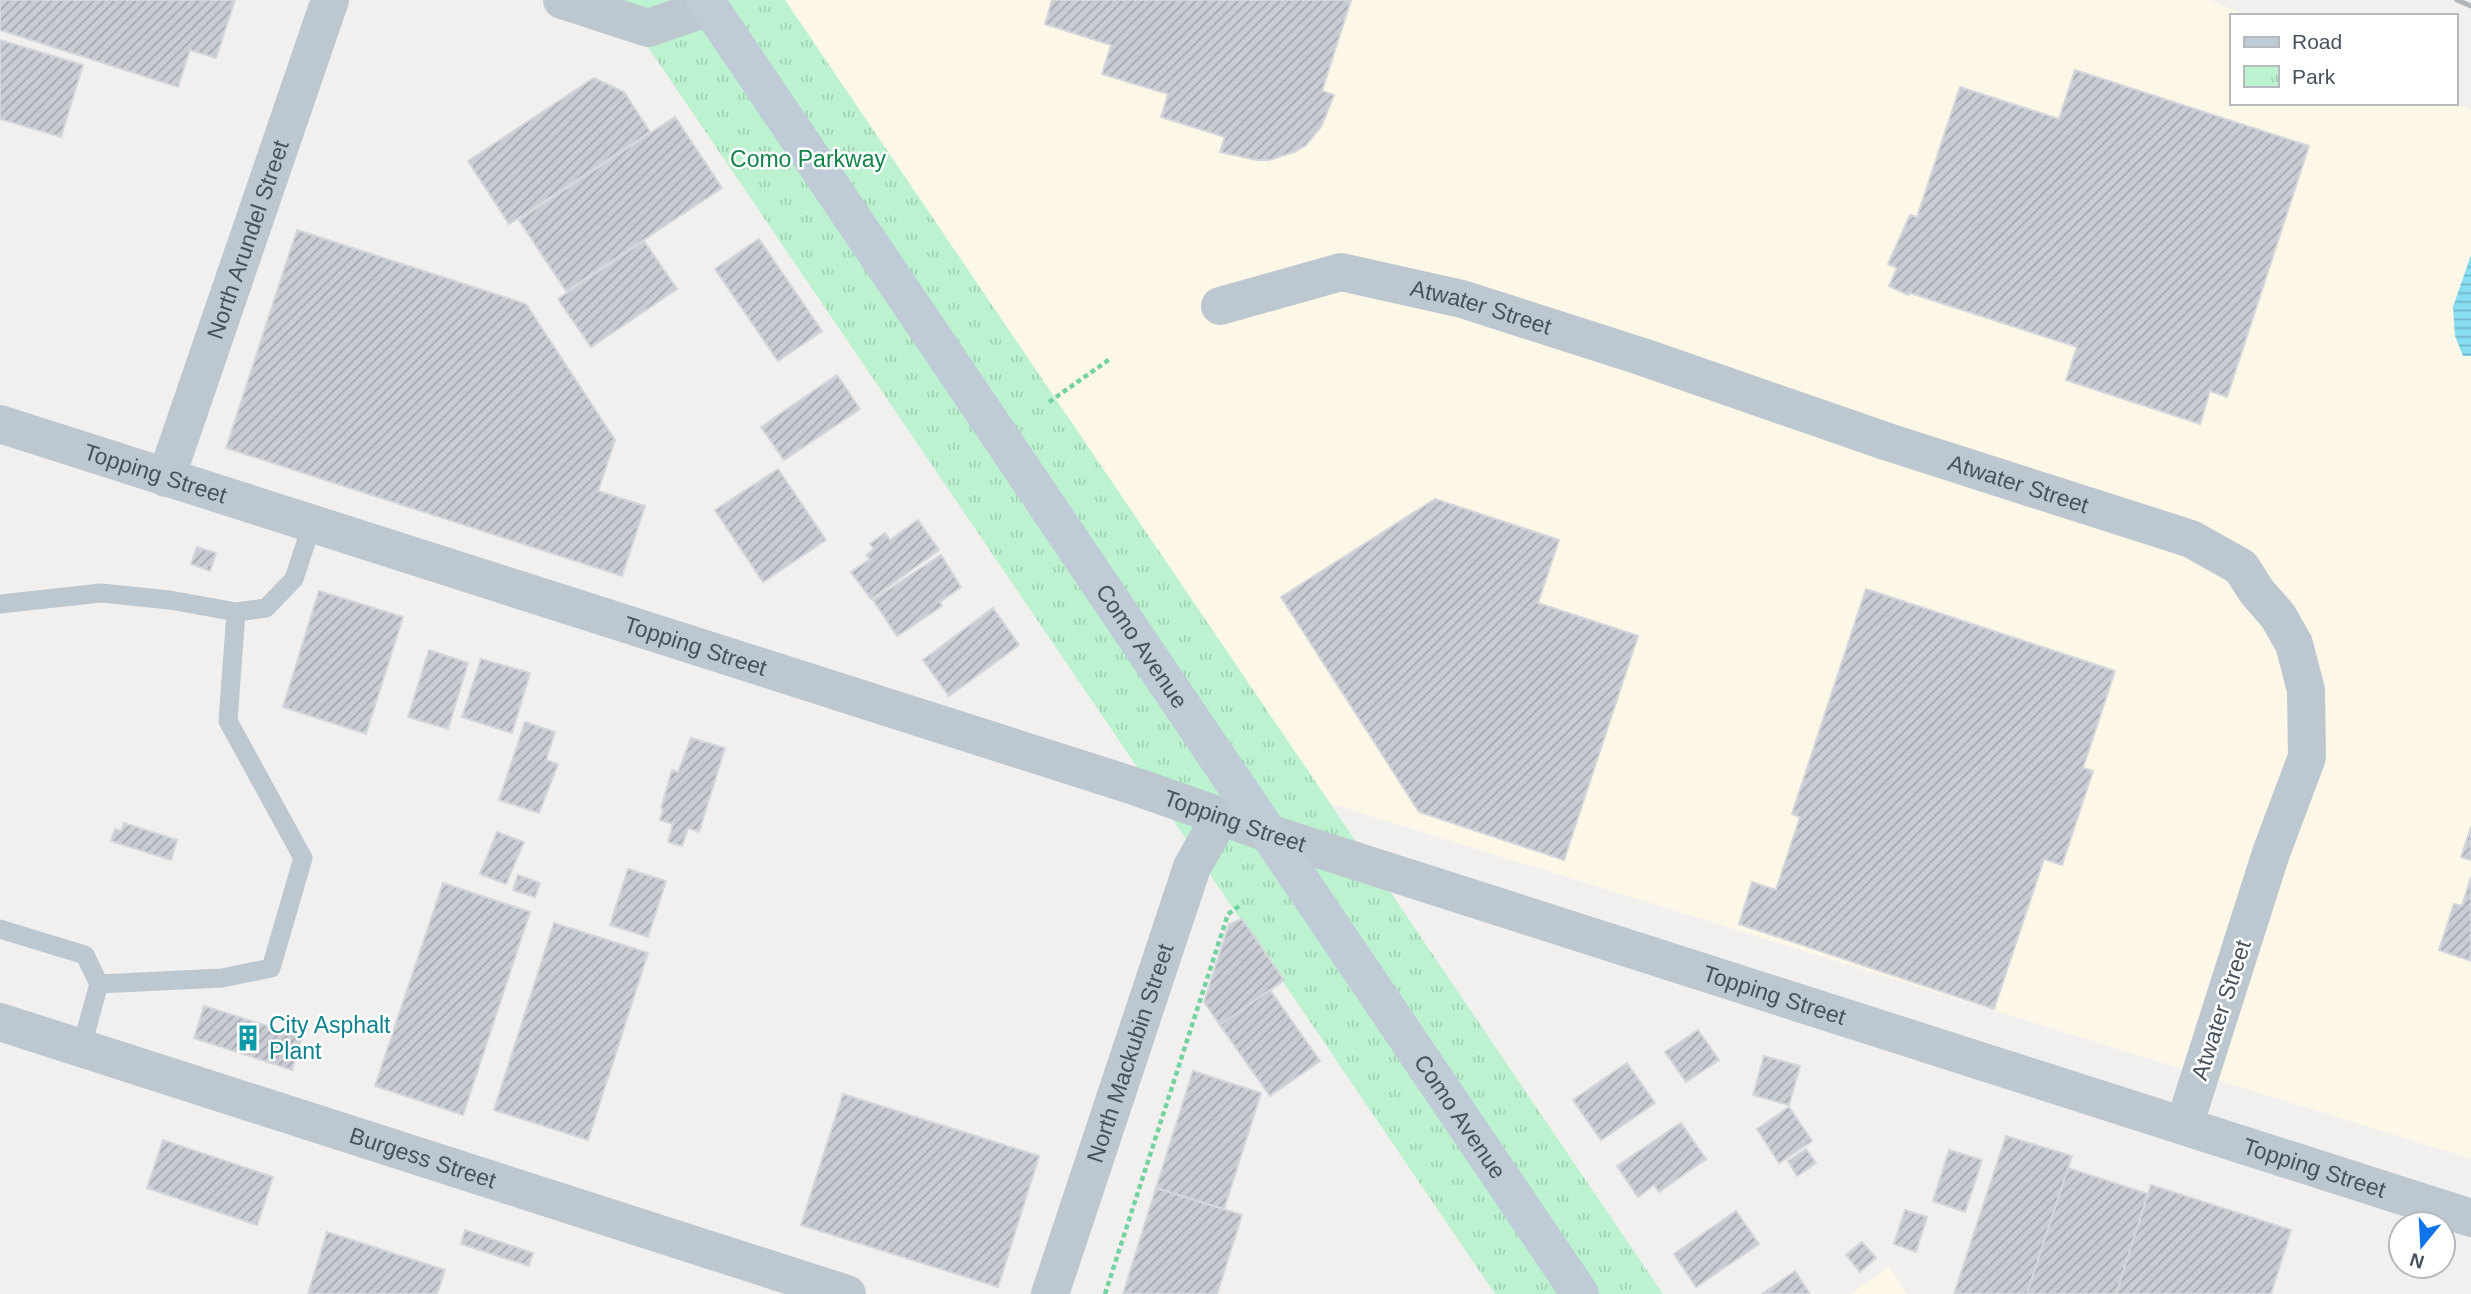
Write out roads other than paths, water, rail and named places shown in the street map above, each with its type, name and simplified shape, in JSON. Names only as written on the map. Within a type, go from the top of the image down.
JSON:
[{"type":"main road","name":"Como Avenue","points":[[707,3],[1265,832],[1580,1294]]},
{"type":"street","name":"North Arundel Street","points":[[166,478],[330,0]]},
{"type":"street","points":[[562,0],[648,28],[707,3]]},
{"type":"street","name":"Atwater Street","points":[[1220,306],[1341,272],[1462,299],[2191,540],[2241,567],[2257,592],[2278,616],[2294,644],[2305,690],[2307,757],[2271,853],[2184,1126]]},
{"type":"street","name":"Topping Street","points":[[0,424],[1060,762],[1265,832],[2471,1218]]},
{"type":"street","name":"North Mackubin Street","points":[[1050,1294],[1192,867],[1221,816]]},
{"type":"street","name":"Burgess Street","points":[[0,1022],[847,1294]]},
{"type":"lane","points":[[0,604],[101,593],[170,600],[236,612],[266,608],[295,579],[312,524]]},
{"type":"lane","points":[[99,984],[222,978],[271,968],[303,858],[228,721],[236,612]]},
{"type":"lane","points":[[0,929],[85,955],[99,984],[82,1049]]},
{"type":"water","points":[[2471,255],[2471,356],[2463,356],[2455,336],[2453,307]]},
{"type":"railway","points":[[2457,0],[2471,6]]},
{"type":"place","name":"City Asphalt Plant","points":[[248,1038]]},
{"type":"park label","name":"Como Parkway","points":[[808,159]]}]
